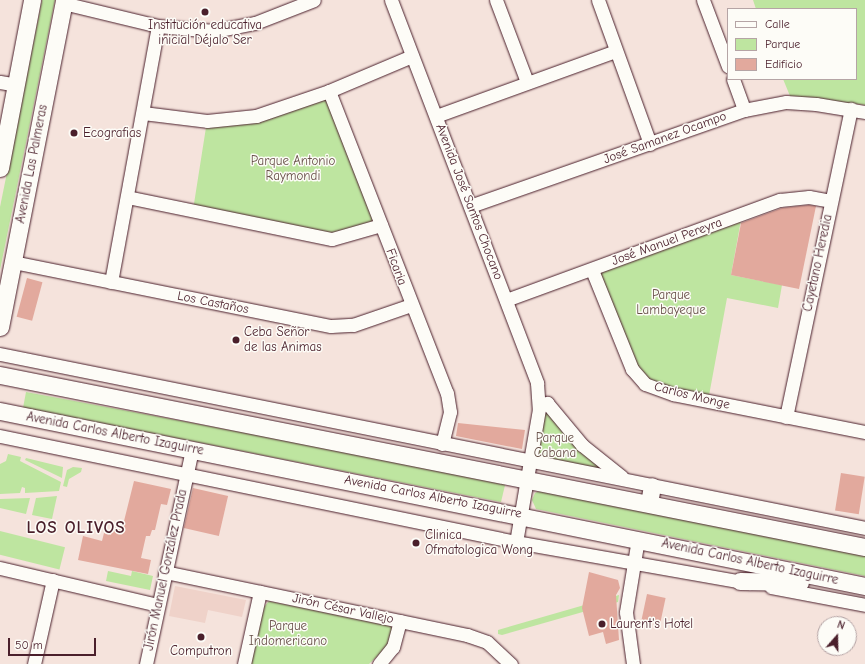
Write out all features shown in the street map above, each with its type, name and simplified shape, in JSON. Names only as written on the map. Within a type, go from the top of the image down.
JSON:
[{"type":"main road","points":[[0,168],[17,85],[30,0]]},
{"type":"main road","name":"Avenida Las Palmeras","points":[[0,327],[64,2]]},
{"type":"main road","points":[[0,375],[528,478],[865,547]]},
{"type":"main road","name":"Avenida Carlos Alberto Izaguirre","points":[[0,411],[522,515],[865,586]]},
{"type":"main road","points":[[649,503],[652,486]]},
{"type":"main road","points":[[842,542],[865,539]]},
{"type":"main road","points":[[740,581],[816,583],[833,580]]},
{"type":"street","points":[[64,2],[158,26],[195,30],[225,30],[255,23],[314,0]]},
{"type":"street","name":"Avenida José Santos Chocano","points":[[391,0],[537,383],[540,406],[522,515],[516,542]]},
{"type":"street","points":[[496,0],[527,82]]},
{"type":"street","points":[[598,0],[650,144]]},
{"type":"street","points":[[703,0],[727,63]]},
{"type":"street","points":[[111,282],[158,26]]},
{"type":"street","points":[[436,116],[616,50]]},
{"type":"street","points":[[143,113],[207,121],[234,119],[272,112],[329,91],[412,56]]},
{"type":"street","points":[[733,80],[744,110]]},
{"type":"street","points":[[0,82],[17,85]]},
{"type":"street","name":"Ficaria","points":[[329,91],[410,305],[448,398],[450,412],[442,444]]},
{"type":"street","name":"José Samanez Ocampo","points":[[470,206],[744,110],[786,102],[851,109],[865,112]]},
{"type":"street","name":"Cayetano Heredia","points":[[786,417],[851,109]]},
{"type":"street","points":[[127,197],[332,239],[381,225]]},
{"type":"street","name":"José Manuel Pereyra","points":[[506,300],[592,270],[780,200],[809,197],[831,201]]},
{"type":"street","name":"Los Castaños","points":[[13,262],[331,326],[353,326],[410,305]]},
{"type":"street","name":"Carlos Monge","points":[[592,270],[632,369],[641,381],[668,393],[865,432]]},
{"type":"street","points":[[0,354],[865,528]]},
{"type":"street","points":[[540,406],[548,403],[592,455],[611,470],[635,482]]},
{"type":"street","name":"Avenida Carlos Alberto Izaguirre","points":[[0,436],[186,476],[516,542],[634,564],[740,581],[865,605]]},
{"type":"street","name":"Jirón Manuel González Prada","points":[[146,664],[192,449]]},
{"type":"street","points":[[633,664],[626,612],[638,539]]},
{"type":"street","points":[[0,568],[158,605]]},
{"type":"street","name":"Jirón César Vallejo","points":[[165,572],[478,638],[496,648],[511,664]]},
{"type":"street","points":[[34,664],[53,580]]},
{"type":"street","points":[[244,664],[260,592]]},
{"type":"street","points":[[379,664],[393,647],[400,621]]},
{"type":"shaded area","points":[[175,586],[246,600],[242,617],[208,610],[205,623],[169,616]]},
{"type":"green space","points":[[42,0],[55,0],[0,270],[0,207]]},
{"type":"green space","points":[[753,0],[865,0],[865,105],[790,96],[783,80],[857,80],[857,8],[756,8]]},
{"type":"green space","name":"Parque Antonio Raymondi","points":[[329,91],[381,225],[344,238],[193,210],[207,121],[234,119]]},
{"type":"green space","name":"Parque Lambayeque","points":[[741,220],[731,275],[782,285],[778,308],[727,298],[708,401],[645,384],[592,270]]},
{"type":"green space","points":[[26,392],[506,481],[501,502],[23,408]]},
{"type":"green space","name":"Parque Cabana","points":[[546,409],[585,454],[606,474],[540,457],[537,453]]},
{"type":"green space","points":[[8,454],[21,457],[20,461],[61,482],[59,491],[25,493],[25,488],[22,487],[20,493],[0,494],[0,464],[6,461]]},
{"type":"green space","points":[[26,458],[63,467],[62,478],[25,460]]},
{"type":"green space","points":[[73,467],[82,468],[81,472],[69,479],[67,487],[63,486],[67,470]]},
{"type":"green space","points":[[543,489],[865,556],[865,576],[536,509],[532,500],[535,493]]},
{"type":"green space","points":[[57,496],[52,519],[32,515],[36,498]]},
{"type":"green space","points":[[30,498],[26,514],[0,508],[0,499]]},
{"type":"green space","points":[[0,531],[65,547],[59,570],[0,555]]},
{"type":"green space","points":[[108,571],[131,576],[132,571],[153,576],[150,590],[106,581]]},
{"type":"green space","points":[[619,595],[618,602],[502,635],[498,634],[498,630]]},
{"type":"green space","name":"Parque Indomericano","points":[[269,601],[391,626],[393,630],[387,647],[369,664],[251,664],[264,607]]},
{"type":"building","points":[[809,205],[816,206],[799,289],[731,275],[741,223],[782,208]]},
{"type":"building","points":[[27,278],[42,282],[32,321],[17,317]]},
{"type":"building","points":[[458,423],[525,430],[522,449],[456,436]]},
{"type":"building","points":[[841,473],[865,477],[859,514],[835,511]]},
{"type":"building","points":[[134,481],[171,489],[167,505],[161,504],[155,530],[152,530],[150,536],[146,536],[141,558],[151,560],[148,574],[78,560],[83,536],[102,541],[104,533],[111,535],[113,527],[122,529]]},
{"type":"building","points":[[193,488],[228,496],[219,536],[184,528]]},
{"type":"building","points":[[589,572],[618,580],[620,588],[616,595],[619,640],[606,644],[603,632],[589,636],[582,608]]},
{"type":"building","points":[[647,594],[666,598],[660,623],[642,619]]},
{"type":"place","name":"Institución educativa inicial Déjalo Ser","points":[[205,12]]},
{"type":"place","name":"Ecografias","points":[[74,133]]},
{"type":"place","name":"Ceba Señor de las Animas","points":[[236,340]]},
{"type":"place","name":"Clinica Ofmatologica Wong","points":[[416,543]]},
{"type":"place","name":"Laurent's Hotel","points":[[602,624]]},
{"type":"place","name":"Computron","points":[[201,637]]},
{"type":"district","name":"LOS OLIVOS","points":[[76,528]]}]
